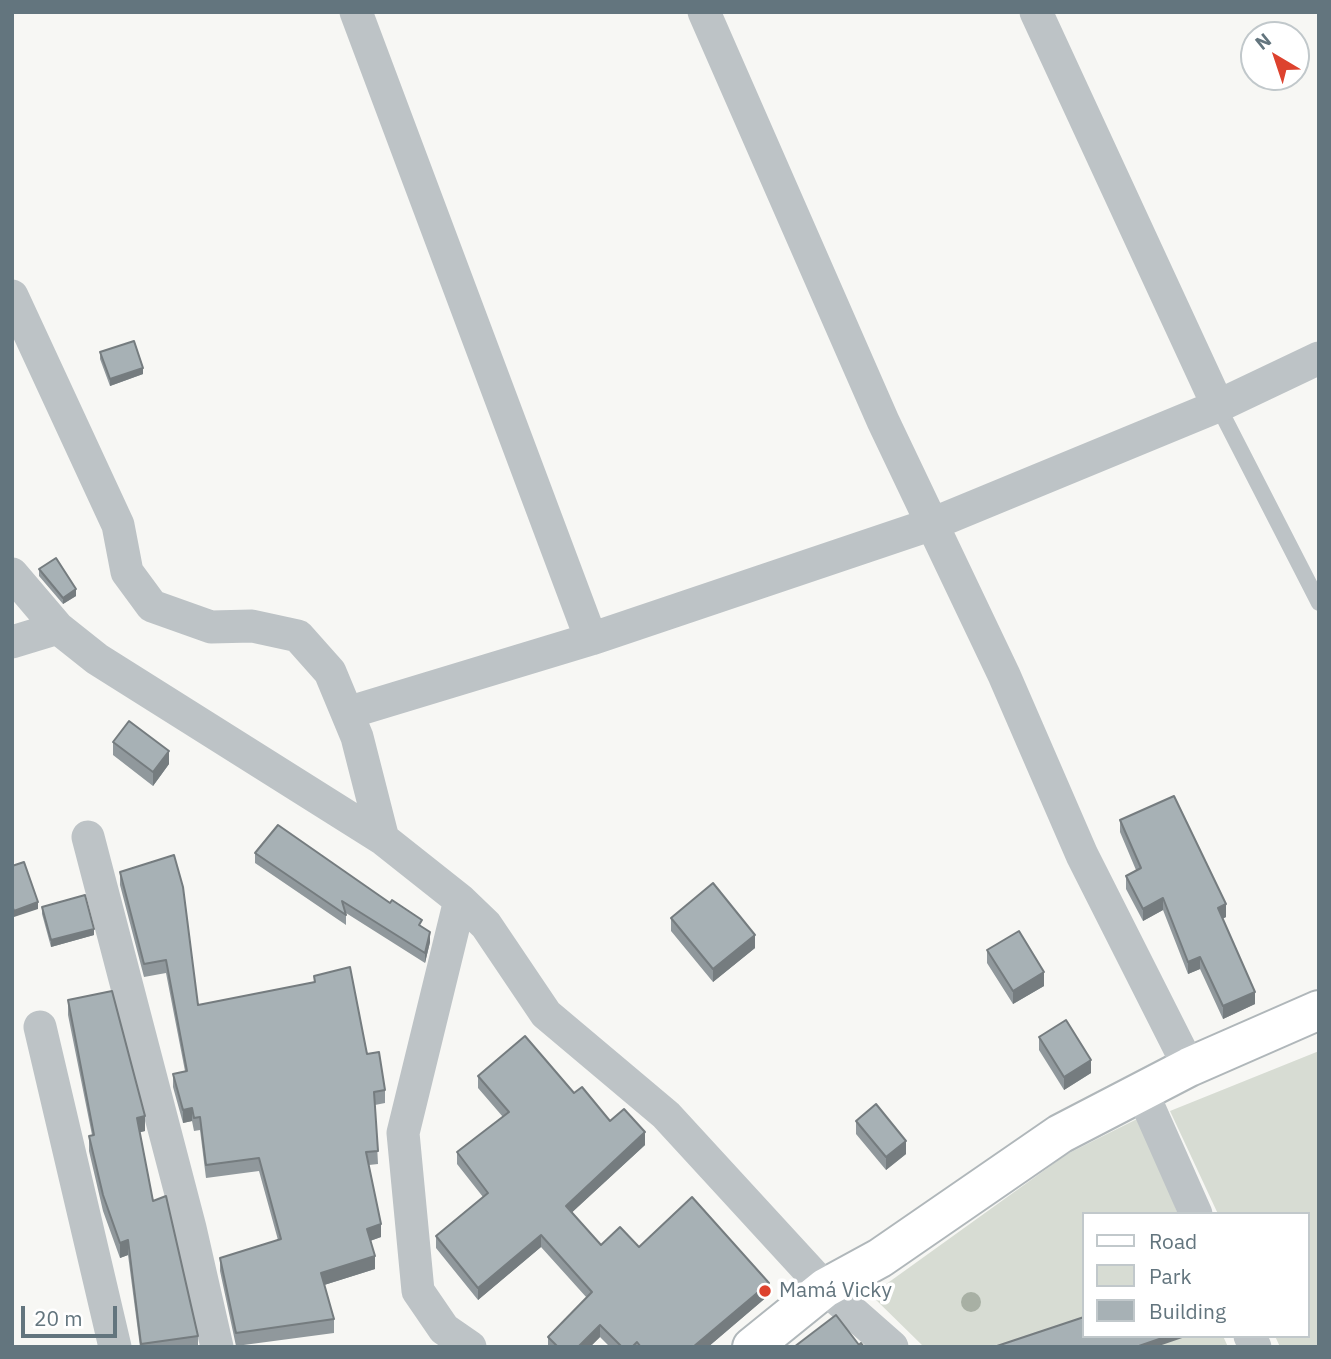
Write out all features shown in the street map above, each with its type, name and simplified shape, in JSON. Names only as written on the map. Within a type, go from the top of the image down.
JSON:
[{"type":"street","points":[[356,12],[592,639]]},
{"type":"street","points":[[704,12],[878,409],[1004,675],[1082,855],[1189,1067]]},
{"type":"street","points":[[1036,12],[1218,406]]},
{"type":"street","points":[[12,296],[118,525],[127,572],[152,606],[211,627],[252,626],[298,636],[330,672],[357,737],[383,839]]},
{"type":"street","points":[[347,713],[592,639],[932,524],[1218,406],[1319,358]]},
{"type":"street","points":[[12,574],[58,628],[97,659],[383,839],[460,900],[486,925],[546,1014],[666,1115],[825,1288],[892,1347]]},
{"type":"street","points":[[12,642],[58,628]]},
{"type":"street","points":[[88,837],[190,1228],[217,1347]]},
{"type":"street","points":[[460,900],[403,1133],[418,1291],[444,1329],[470,1347]]},
{"type":"street","points":[[752,1347],[825,1288],[880,1258],[1059,1134],[1189,1067],[1319,1010]]},
{"type":"street","points":[[40,1027],[115,1347]]},
{"type":"street","points":[[1142,1091],[1195,1212]]},
{"type":"lane","points":[[1218,406],[1319,603]]},
{"type":"green space","points":[[1319,1051],[1319,1347],[1280,1347],[1276,1338],[1310,1338],[1310,1212],[1217,1212],[1170,1111]]},
{"type":"green space","points":[[1141,1117],[1177,1212],[1082,1212],[1082,1338],[1224,1338],[1228,1347],[924,1347],[871,1295],[1067,1154]]},
{"type":"building","points":[[134,341],[143,368],[110,379],[100,352]]},
{"type":"building","points":[[56,558],[76,589],[63,598],[39,569]]},
{"type":"building","points":[[129,721],[169,751],[153,772],[113,742]]},
{"type":"building","points":[[1174,796],[1226,904],[1218,908],[1255,992],[1223,1006],[1200,957],[1188,962],[1163,898],[1143,909],[1126,876],[1141,868],[1120,820]]},
{"type":"building","points":[[278,825],[390,903],[392,900],[422,920],[419,925],[430,932],[425,953],[342,901],[346,915],[255,853]]},
{"type":"building","points":[[174,855],[183,887],[198,1005],[315,982],[314,976],[350,967],[367,1054],[379,1052],[385,1090],[374,1092],[378,1151],[366,1152],[381,1224],[367,1229],[375,1256],[321,1273],[334,1319],[236,1333],[220,1258],[281,1239],[259,1158],[206,1165],[200,1117],[194,1118],[192,1108],[183,1110],[173,1074],[187,1071],[166,960],[144,964],[120,872]]},
{"type":"building","points":[[24,862],[38,902],[14,911],[12,866]]},
{"type":"building","points":[[713,883],[755,935],[713,969],[671,918]]},
{"type":"building","points":[[85,895],[94,929],[51,940],[42,907]]},
{"type":"building","points":[[1019,931],[1044,972],[1013,991],[987,950]]},
{"type":"building","points":[[112,991],[145,1116],[137,1118],[153,1201],[166,1196],[198,1336],[141,1344],[128,1240],[120,1243],[103,1195],[89,1136],[94,1135],[68,1000]]},
{"type":"building","points":[[1066,1020],[1091,1060],[1064,1077],[1039,1037]]},
{"type":"building","points":[[525,1036],[574,1093],[582,1087],[610,1121],[624,1109],[645,1132],[566,1206],[601,1245],[620,1227],[639,1247],[692,1197],[769,1283],[693,1347],[641,1347],[637,1342],[632,1347],[622,1347],[600,1325],[578,1347],[558,1347],[548,1337],[592,1292],[541,1235],[478,1288],[436,1236],[488,1193],[457,1152],[509,1112],[478,1076]]},
{"type":"building","points":[[876,1104],[906,1141],[886,1157],[856,1121]]},
{"type":"building","points":[[836,1315],[859,1345],[861,1343],[864,1347],[794,1347]]},
{"type":"building","points":[[1082,1318],[1082,1338],[1162,1338],[1136,1347],[994,1347]]},
{"type":"place","name":"Mamá Vicky","points":[[765,1291]]}]
